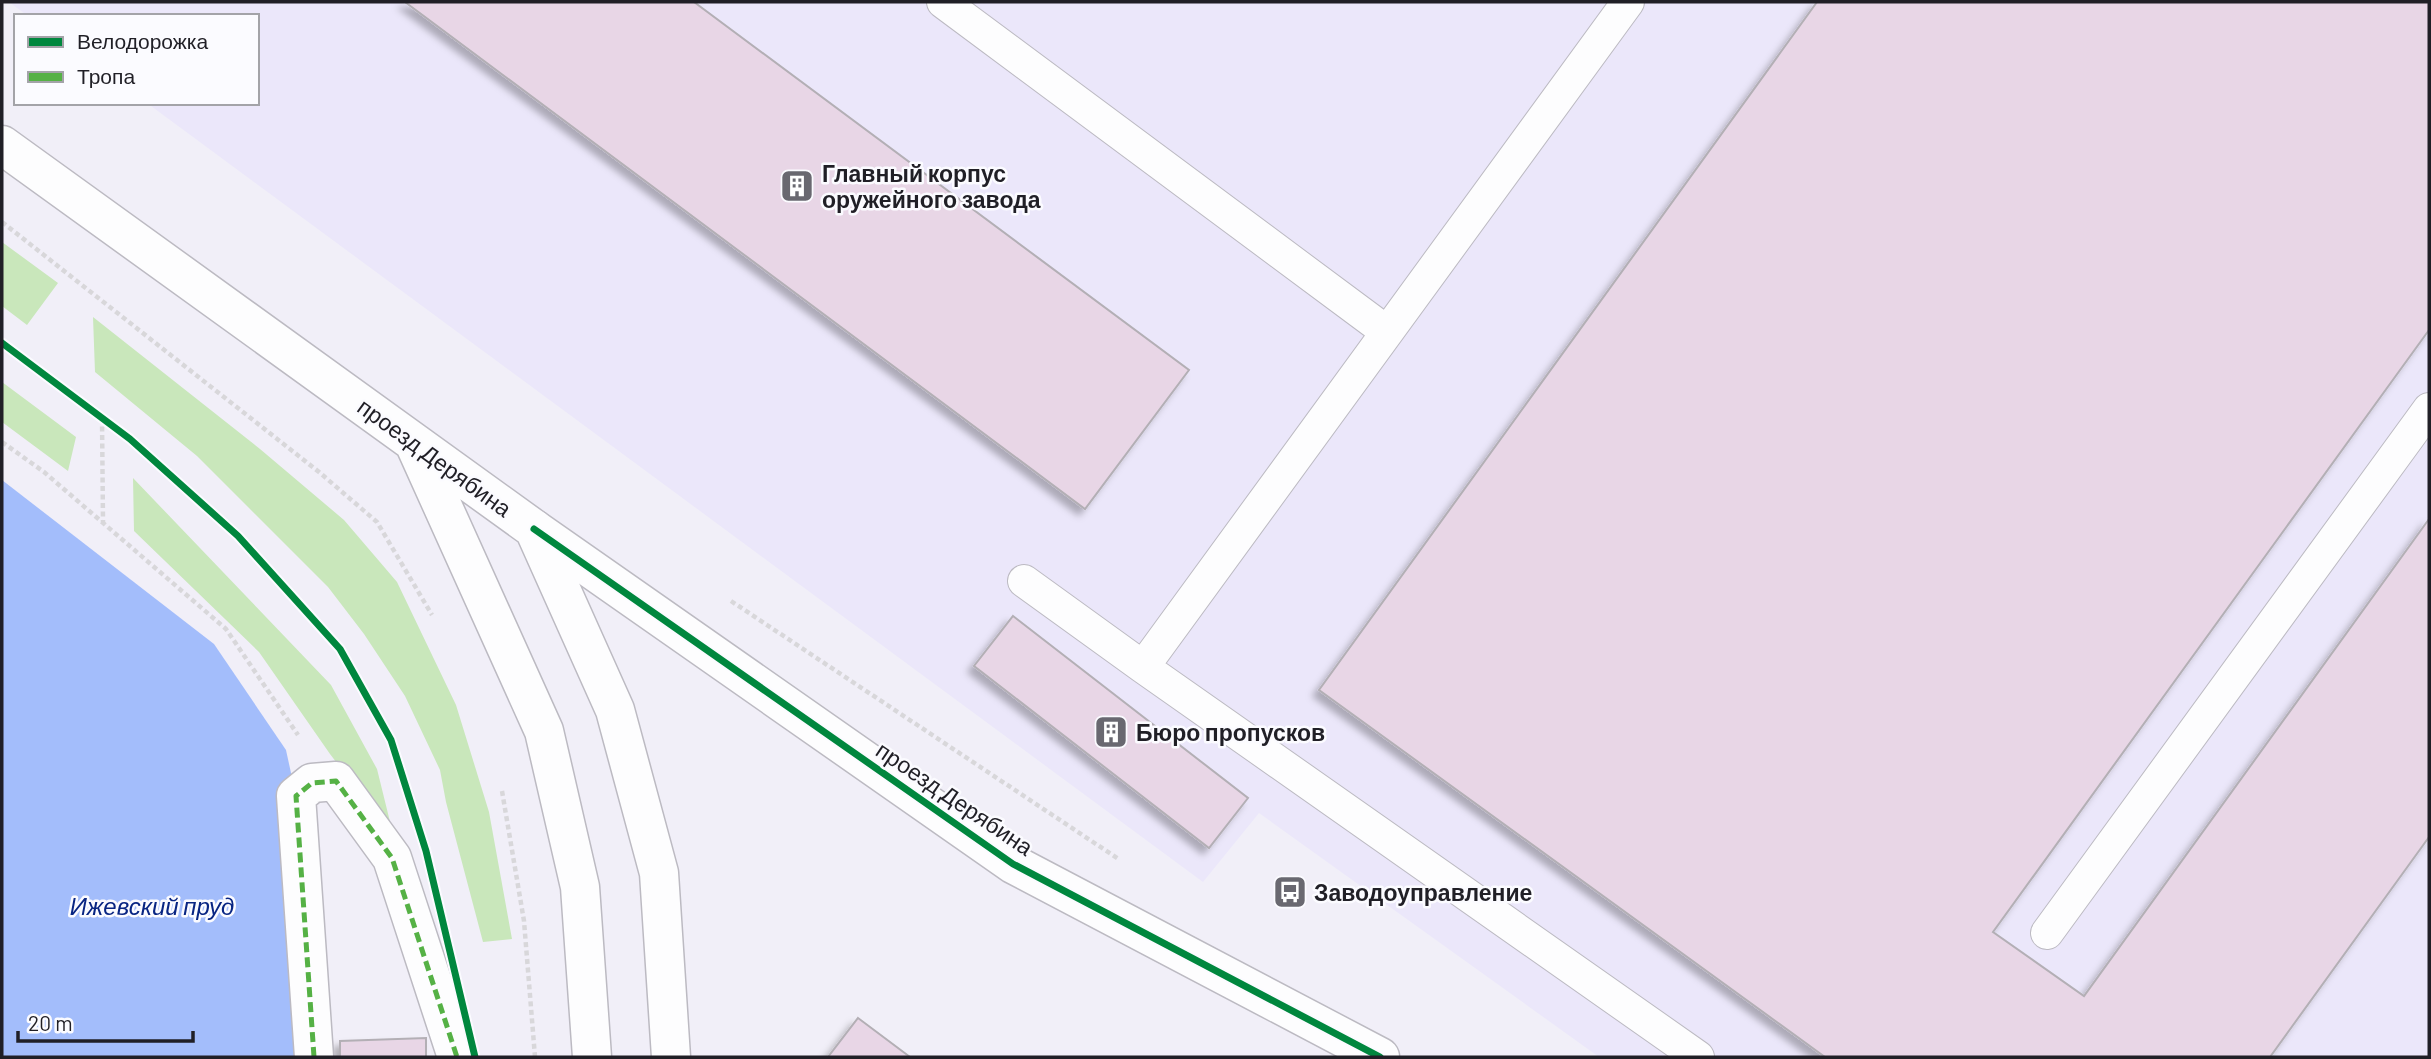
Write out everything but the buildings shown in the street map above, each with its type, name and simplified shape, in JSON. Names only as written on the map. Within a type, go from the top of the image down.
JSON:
[{"type":"main road","name":"проезд Дерябина","points":[[2,145],[534,529],[1013,864],[1380,1057]]},
{"type":"main road","points":[[414,443],[544,731],[580,887],[592,1057]]},
{"type":"main road","points":[[534,529],[615,710],[659,873],[671,1057]]},
{"type":"main road","points":[[314,1057],[296,796],[312,783],[336,781],[391,858],[457,1057]]},
{"type":"lane","points":[[943,2],[1387,332]]},
{"type":"lane","points":[[1143,667],[1628,2]]},
{"type":"lane","points":[[2047,933],[2429,409]]},
{"type":"lane","points":[[1024,581],[1698,1057]]},
{"type":"path","points":[[2,222],[319,472],[377,522],[434,617]]},
{"type":"path","points":[[91,410],[111,425]]},
{"type":"path","points":[[102,418],[103,523]]},
{"type":"path","points":[[2,442],[44,472],[226,629],[304,745]]},
{"type":"path","points":[[727,598],[1130,866]]},
{"type":"path","points":[[500,778],[524,921],[535,1057]]},
{"type":"shaded area","points":[[9,2],[2429,2],[2429,1057],[1599,1057],[1259,813],[1203,882],[150,105],[259,105],[259,14],[25,14]]},
{"type":"green space","points":[[2,242],[58,283],[27,325],[2,306]]},
{"type":"green space","points":[[93,317],[260,449],[344,520],[397,582],[456,705],[489,812],[512,939],[483,942],[440,770],[405,696],[364,634],[328,587],[197,456],[95,372]]},
{"type":"green space","points":[[2,382],[76,437],[68,471],[2,422]]},
{"type":"green space","points":[[133,478],[331,685],[377,769],[394,838],[330,754],[259,652],[134,531]]},
{"type":"water","name":"Ижевский пруд","points":[[2,480],[214,644],[286,750],[296,796],[314,1057],[2,1057]]},
{"type":"marked path","points":[[314,1057],[296,796],[312,783],[336,781],[392,858],[457,1057]]},
{"type":"cycle path","points":[[2,343],[130,439],[238,536],[340,649],[391,740],[426,851],[475,1057]]},
{"type":"cycle path","points":[[534,529],[1013,864],[1380,1057]]},
{"type":"place","name":"Главный корпус оружейного завода","points":[[797,186]]},
{"type":"place","name":"Бюро пропусков","points":[[1111,732]]},
{"type":"place","name":"Заводоуправление","points":[[1290,892]]}]
